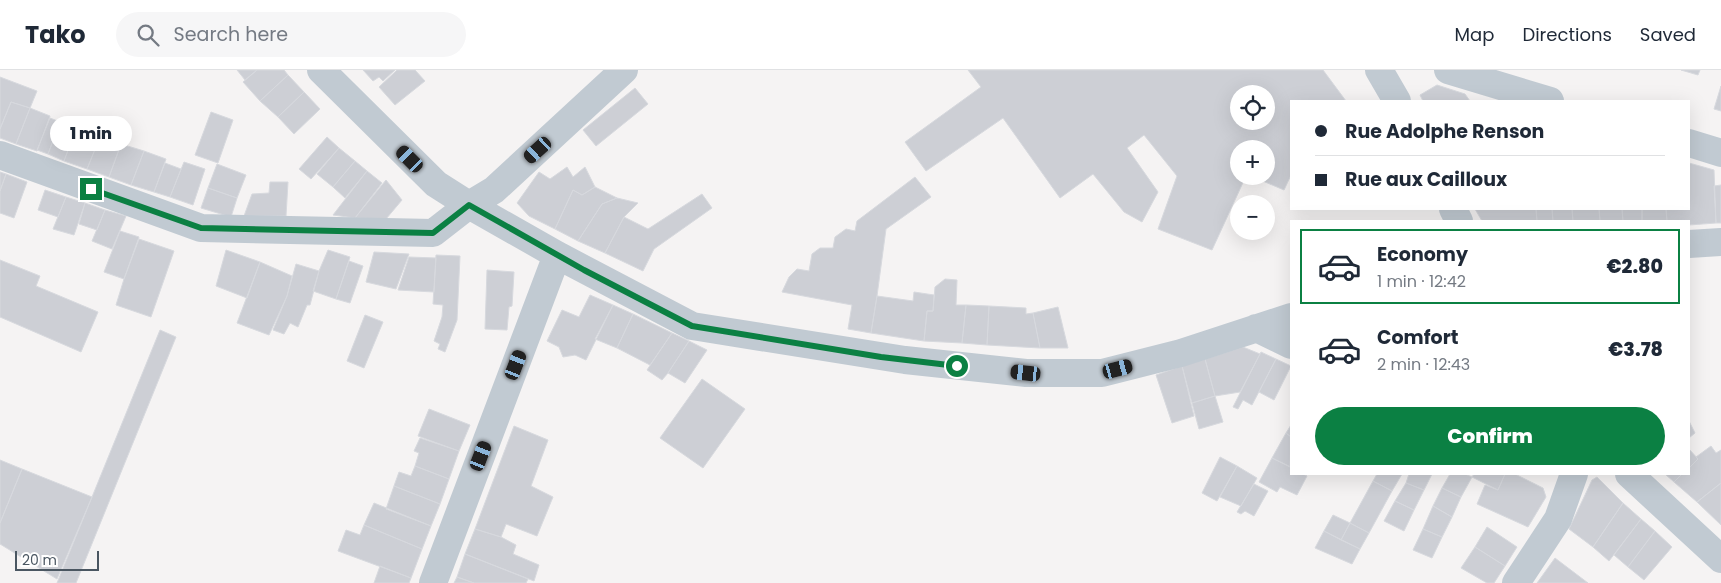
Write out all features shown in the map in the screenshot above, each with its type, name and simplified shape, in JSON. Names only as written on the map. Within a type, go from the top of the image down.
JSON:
[{"type":"street","points":[[321,70],[436,184],[557,255],[692,326],[881,357],[933,363],[1026,373],[1102,373],[1181,353],[1290,317]]},
{"type":"street","points":[[0,156],[201,228],[433,233],[469,205],[494,190],[624,70]]},
{"type":"street","points":[[1379,70],[1396,100]]},
{"type":"street","points":[[1448,70],[1547,100]]},
{"type":"street","points":[[1690,144],[1721,153]]},
{"type":"street","points":[[1690,244],[1721,242]]},
{"type":"street","points":[[433,583],[557,255]]},
{"type":"street","points":[[1256,328],[1290,345]]},
{"type":"street","points":[[1516,583],[1558,519],[1574,475]]},
{"type":"street","points":[[1631,475],[1721,559]]},
{"type":"building","points":[[237,70],[257,70],[245,80]]},
{"type":"building","points":[[257,70],[284,70],[288,75],[260,101],[243,82]]},
{"type":"building","points":[[363,70],[395,70],[383,81],[379,77],[373,81]]},
{"type":"building","points":[[397,70],[415,70],[425,81],[395,105],[379,87]]},
{"type":"building","points":[[968,70],[1323,70],[1345,100],[1290,100],[1290,177],[1284,190],[1272,185],[1275,185],[1275,140],[1230,140],[1230,185],[1242,185],[1237,195],[1230,195],[1230,211],[1212,250],[1158,229],[1177,176],[1144,135],[1127,148],[1158,192],[1142,222],[1124,212],[1093,174],[1060,198],[1003,118],[926,171],[905,142],[981,87]]},
{"type":"building","points":[[1681,70],[1700,70],[1698,75]]},
{"type":"building","points":[[288,75],[304,92],[278,117],[260,101]]},
{"type":"building","points":[[0,77],[37,91],[30,108],[11,102],[0,129]]},
{"type":"building","points":[[1437,85],[1465,94],[1469,100],[1422,100],[1420,95]]},
{"type":"building","points":[[1721,86],[1721,111],[1714,109]]},
{"type":"building","points":[[635,88],[648,104],[596,146],[583,130]]},
{"type":"building","points":[[304,92],[320,109],[294,134],[278,117]]},
{"type":"building","points":[[11,102],[30,108],[16,144],[0,138],[0,129]]},
{"type":"building","points":[[30,108],[50,116],[37,151],[16,144]]},
{"type":"building","points":[[211,112],[233,120],[218,163],[195,155]]},
{"type":"building","points":[[50,118],[60,122],[48,154],[37,150]]},
{"type":"building","points":[[60,122],[76,129],[64,161],[48,154]]},
{"type":"building","points":[[76,129],[100,137],[87,169],[64,161]]},
{"type":"building","points":[[100,137],[121,144],[109,177],[87,169]]},
{"type":"building","points":[[327,137],[339,148],[311,179],[299,169]]},
{"type":"building","points":[[121,144],[144,151],[131,185],[109,177]]},
{"type":"building","points":[[339,148],[355,161],[333,187],[317,174]]},
{"type":"building","points":[[144,151],[166,159],[154,192],[131,185]]},
{"type":"building","points":[[355,161],[367,171],[345,198],[333,187]]},
{"type":"building","points":[[184,162],[205,169],[193,205],[170,197]]},
{"type":"building","points":[[165,163],[181,169],[170,197],[154,192]]},
{"type":"building","points":[[1690,163],[1714,170],[1716,223],[1690,225],[1690,220],[1667,220],[1666,210],[1690,210]]},
{"type":"building","points":[[217,164],[246,175],[237,198],[208,188]]},
{"type":"building","points":[[567,167],[573,177],[585,167],[595,187],[582,195],[573,190],[555,229],[529,216],[517,203],[539,172],[550,179]]},
{"type":"building","points":[[367,171],[382,183],[355,218],[333,215]]},
{"type":"building","points":[[0,172],[6,174],[0,191]]},
{"type":"building","points":[[6,174],[27,182],[14,218],[0,213],[0,191]]},
{"type":"building","points":[[915,177],[931,197],[886,229],[871,333],[848,329],[852,305],[782,292],[789,277],[797,269],[809,271],[812,254],[820,248],[833,248],[835,237],[846,229],[855,231],[857,221]]},
{"type":"building","points":[[386,180],[402,200],[386,219],[355,218]]},
{"type":"building","points":[[270,182],[288,182],[286,216],[244,216],[252,194],[269,193]]},
{"type":"building","points":[[1721,185],[1721,223],[1716,223],[1714,186]]},
{"type":"building","points":[[595,187],[617,198],[602,204],[578,241],[555,229],[573,190],[582,195]]},
{"type":"building","points":[[208,188],[237,198],[231,217],[201,208]]},
{"type":"building","points":[[45,190],[66,197],[58,217],[38,210]]},
{"type":"building","points":[[702,194],[712,208],[654,249],[643,271],[605,253],[624,217],[648,229]]},
{"type":"building","points":[[66,197],[85,203],[74,235],[53,229]]},
{"type":"building","points":[[617,198],[638,203],[624,217],[605,253],[578,241],[602,204]]},
{"type":"building","points":[[85,203],[105,210],[97,230],[79,224]]},
{"type":"building","points":[[105,210],[126,216],[112,249],[92,241]]},
{"type":"building","points":[[1476,210],[1536,210],[1537,220],[1481,220]]},
{"type":"building","points":[[1536,210],[1552,210],[1553,220],[1537,220]]},
{"type":"building","points":[[1552,210],[1572,210],[1573,220],[1553,220]]},
{"type":"building","points":[[1572,210],[1599,210],[1600,220],[1573,220]]},
{"type":"building","points":[[1599,210],[1622,210],[1623,220],[1600,220]]},
{"type":"building","points":[[1622,210],[1642,210],[1642,220],[1623,220]]},
{"type":"building","points":[[1642,210],[1666,210],[1667,220],[1642,220]]},
{"type":"building","points":[[120,231],[139,237],[124,279],[104,272]]},
{"type":"building","points":[[139,239],[174,251],[151,317],[116,305]]},
{"type":"building","points":[[226,250],[260,262],[247,298],[216,286]]},
{"type":"building","points":[[328,250],[350,257],[336,299],[313,291]]},
{"type":"building","points":[[374,252],[409,254],[396,289],[366,282]]},
{"type":"building","points":[[436,255],[460,256],[457,320],[445,352],[438,349],[440,344],[434,341],[442,317],[443,305],[433,304]]},
{"type":"building","points":[[409,257],[436,258],[434,292],[398,290]]},
{"type":"building","points":[[0,260],[40,276],[36,286],[98,312],[81,352],[0,317]]},
{"type":"building","points":[[349,261],[363,266],[350,303],[336,299]]},
{"type":"building","points":[[260,262],[292,276],[287,296],[269,335],[237,323]]},
{"type":"building","points":[[296,264],[319,271],[310,305],[307,305],[298,327],[290,323],[284,334],[273,330],[287,296]]},
{"type":"building","points":[[487,270],[514,272],[512,306],[509,307],[507,330],[485,329]]},
{"type":"building","points":[[945,279],[957,280],[956,305],[966,305],[962,343],[924,341],[927,311],[933,311],[935,287]]},
{"type":"building","points":[[914,292],[934,295],[933,311],[927,311],[924,341],[871,333],[877,296],[913,301]]},
{"type":"building","points":[[590,295],[613,305],[586,360],[575,355],[563,357],[559,347],[547,341],[562,310],[579,317]]},
{"type":"building","points":[[613,305],[633,314],[617,348],[595,339]]},
{"type":"building","points":[[966,305],[989,306],[987,345],[962,343]]},
{"type":"building","points":[[989,306],[1026,308],[1026,314],[1033,313],[1040,348],[987,345]]},
{"type":"building","points":[[1058,307],[1068,348],[1040,348],[1033,313]]},
{"type":"building","points":[[633,314],[672,333],[650,365],[617,348]]},
{"type":"building","points":[[365,315],[383,322],[364,368],[347,361]]},
{"type":"building","points":[[160,330],[176,337],[76,583],[57,583]]},
{"type":"building","points":[[672,333],[689,341],[662,380],[647,370]]},
{"type":"building","points":[[689,341],[707,350],[685,383],[668,373]]},
{"type":"building","points":[[1243,347],[1260,354],[1240,392],[1215,396],[1205,359]]},
{"type":"building","points":[[1261,352],[1276,359],[1252,405],[1243,400],[1238,409],[1233,407]]},
{"type":"building","points":[[1205,359],[1215,396],[1192,403],[1182,366]]},
{"type":"building","points":[[1276,359],[1290,366],[1274,400],[1259,392]]},
{"type":"building","points":[[1182,366],[1194,416],[1172,423],[1156,375]]},
{"type":"building","points":[[702,379],[745,409],[703,468],[660,438]]},
{"type":"building","points":[[1215,396],[1223,422],[1199,429],[1192,403]]},
{"type":"building","points":[[429,409],[470,425],[459,451],[418,436]]},
{"type":"building","points":[[1690,423],[1695,433],[1690,437]]},
{"type":"building","points":[[514,426],[548,440],[531,486],[553,497],[537,536],[506,524],[501,537],[475,529]]},
{"type":"building","points":[[1290,427],[1290,436],[1286,433]]},
{"type":"building","points":[[1286,433],[1290,436],[1290,467],[1272,458]]},
{"type":"building","points":[[420,438],[459,451],[449,479],[415,466],[419,453],[414,451]]},
{"type":"building","points":[[1711,446],[1716,453],[1721,450],[1721,483],[1697,502],[1674,482],[1681,475],[1690,475],[1690,467],[1698,459],[1696,457]]},
{"type":"building","points":[[1690,450],[1698,459],[1690,467]]},
{"type":"building","points":[[1220,457],[1237,466],[1217,501],[1202,493]]},
{"type":"building","points":[[1272,458],[1290,467],[1290,475],[1307,476],[1297,495],[1280,487],[1277,492],[1259,482]]},
{"type":"building","points":[[0,460],[22,469],[0,523]]},
{"type":"building","points":[[415,466],[449,479],[440,504],[394,486],[399,472],[411,476]]},
{"type":"building","points":[[1237,466],[1257,478],[1241,506],[1220,497]]},
{"type":"building","points":[[22,469],[92,497],[57,579],[0,544],[0,523]]},
{"type":"building","points":[[1376,475],[1401,475],[1392,491],[1373,481]]},
{"type":"building","points":[[1409,475],[1432,475],[1424,490],[1406,483]]},
{"type":"building","points":[[1449,475],[1467,475],[1472,477],[1461,497],[1442,488]]},
{"type":"building","points":[[1473,475],[1505,475],[1498,490],[1472,477]]},
{"type":"building","points":[[1505,475],[1517,475],[1543,488],[1546,497],[1528,527],[1477,504],[1485,485],[1498,490]]},
{"type":"building","points":[[1666,475],[1681,475],[1674,482]]},
{"type":"building","points":[[1597,477],[1623,503],[1593,547],[1569,529],[1592,480]]},
{"type":"building","points":[[1373,481],[1392,491],[1369,533],[1350,523]]},
{"type":"building","points":[[1406,483],[1424,490],[1414,510],[1395,501]]},
{"type":"building","points":[[1721,483],[1721,525],[1697,502]]},
{"type":"building","points":[[1254,484],[1268,491],[1254,516],[1245,511],[1241,514],[1237,512]]},
{"type":"building","points":[[394,486],[440,504],[431,526],[386,509]]},
{"type":"building","points":[[1442,488],[1461,497],[1452,517],[1433,506]]},
{"type":"building","points":[[1395,501],[1414,510],[1404,531],[1384,521]]},
{"type":"building","points":[[374,503],[431,526],[422,549],[364,525]]},
{"type":"building","points":[[1623,503],[1641,519],[1609,561],[1593,547]]},
{"type":"building","points":[[1433,506],[1452,517],[1442,537],[1423,529]]},
{"type":"building","points":[[1333,515],[1350,523],[1341,540],[1324,531]]},
{"type":"building","points":[[1641,519],[1655,531],[1628,567],[1614,555]]},
{"type":"building","points":[[1350,523],[1369,533],[1360,549],[1341,540]]},
{"type":"building","points":[[364,525],[422,549],[411,578],[338,551],[346,530],[360,535]]},
{"type":"building","points":[[1487,527],[1517,547],[1505,566],[1475,547]]},
{"type":"building","points":[[475,529],[501,537],[516,545],[513,554],[539,565],[534,581],[465,554]]},
{"type":"building","points":[[1423,529],[1442,537],[1432,558],[1413,550]]},
{"type":"building","points":[[1324,531],[1360,549],[1352,564],[1315,548]]},
{"type":"building","points":[[1655,531],[1672,547],[1644,580],[1628,567]]},
{"type":"building","points":[[1475,547],[1505,566],[1494,583],[1487,583],[1461,568]]},
{"type":"building","points":[[465,554],[528,579],[526,583],[474,583],[457,577]]},
{"type":"building","points":[[1555,558],[1588,583],[1537,583]]},
{"type":"building","points":[[380,566],[411,578],[409,583],[374,583]]},
{"type":"building","points":[[457,577],[474,583],[454,583]]},
{"type":"route","points":[[91,189],[201,228],[433,233],[469,205],[584,270],[692,326],[881,357],[957,366]]}]
